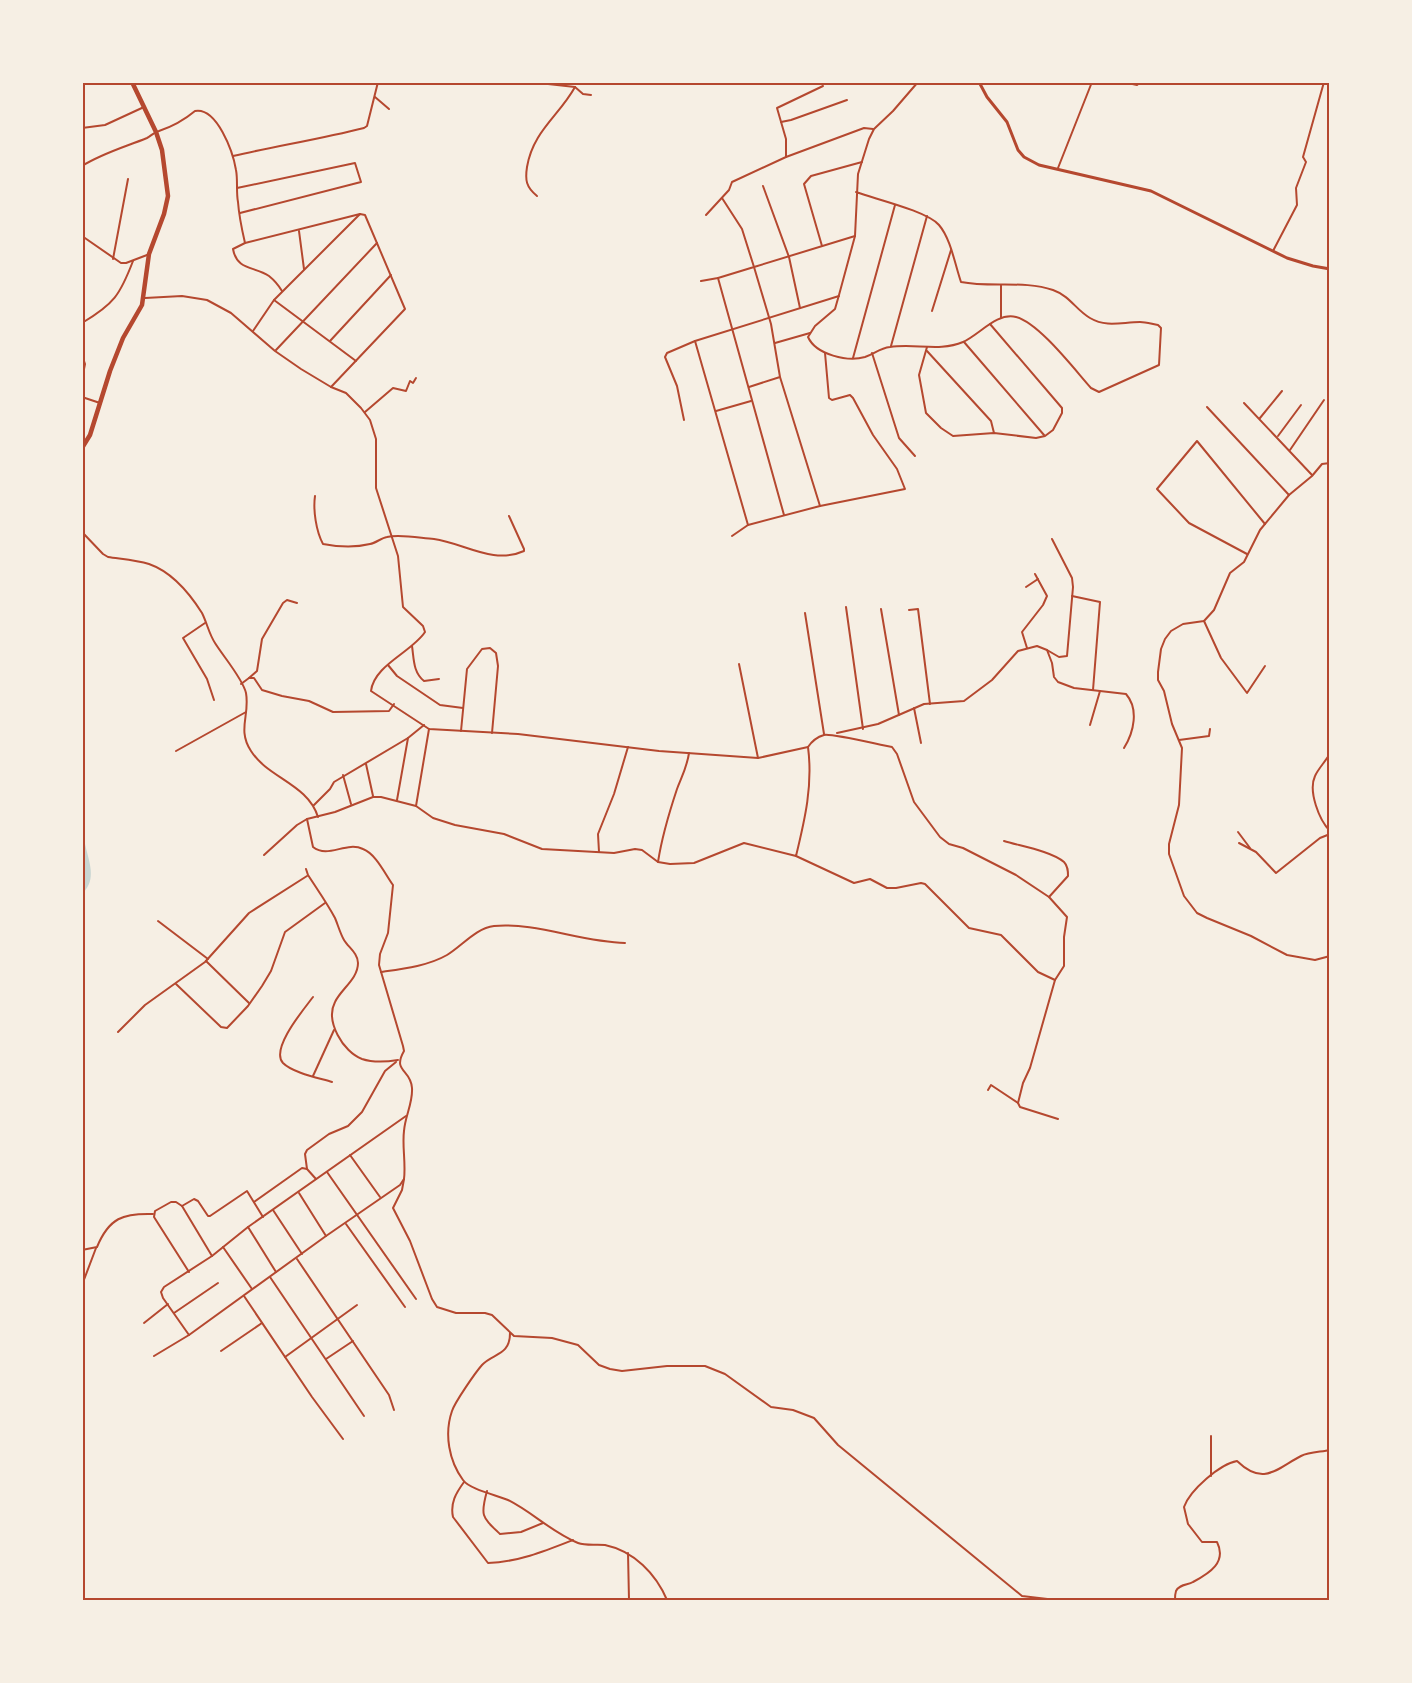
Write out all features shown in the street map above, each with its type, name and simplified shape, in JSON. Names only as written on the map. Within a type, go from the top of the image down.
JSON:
[{"type":"main road","points":[[82,448],[90,435],[119,349],[142,305],[149,254],[164,214],[168,196],[165,160],[156,132],[132,82]]},
{"type":"street","points":[[232,156],[303,140],[321,139],[364,128],[367,126],[378,82]]},
{"type":"street","points":[[530,82],[575,87],[583,94],[591,95]]},
{"type":"street","points":[[856,192],[927,216],[939,224],[951,250],[961,282],[1053,290],[1072,301],[1089,318],[1105,324],[1139,322],[1158,325],[1161,328],[1159,365],[1099,392],[1091,388],[1034,325],[1015,316],[1001,318],[964,342],[949,346],[891,347],[866,357],[837,357],[809,341],[808,337],[815,326],[835,309],[855,236],[856,192],[858,174],[874,129],[918,82]]},
{"type":"street","points":[[979,82],[987,97],[1007,122],[1018,150],[1024,157],[1039,165],[1151,191],[1273,251],[1303,264],[1329,269]]},
{"type":"street","points":[[1058,168],[1092,82]]},
{"type":"street","points":[[1123,82],[1137,85],[1140,82]]},
{"type":"street","points":[[1273,251],[1297,205],[1296,188],[1306,162],[1303,157],[1324,82]]},
{"type":"street","points":[[786,157],[786,139],[777,108],[823,86]]},
{"type":"street","points":[[537,196],[528,189],[526,178],[529,157],[547,123],[570,97],[575,87]]},
{"type":"street","points":[[375,97],[389,109]]},
{"type":"street","points":[[781,122],[847,100]]},
{"type":"street","points":[[82,128],[105,125],[144,107]]},
{"type":"street","points":[[82,166],[114,149],[171,128],[195,111],[206,111],[215,119],[237,171],[239,213],[245,243]]},
{"type":"street","points":[[706,216],[729,190],[732,182],[786,157],[864,128],[874,129]]},
{"type":"street","points":[[237,188],[355,162],[361,182],[239,213]]},
{"type":"street","points":[[822,246],[804,184],[812,176],[862,162]]},
{"type":"street","points":[[113,259],[128,179]]},
{"type":"street","points":[[764,186],[789,257],[800,308]]},
{"type":"street","points":[[722,198],[742,229],[775,343],[780,377],[820,506]]},
{"type":"street","points":[[853,358],[895,205]]},
{"type":"street","points":[[282,291],[269,276],[247,268],[232,250],[245,243],[360,214],[365,215],[405,309],[331,387]]},
{"type":"street","points":[[253,331],[282,291],[360,214]]},
{"type":"street","points":[[891,347],[927,216]]},
{"type":"street","points":[[298,231],[304,270]]},
{"type":"street","points":[[82,236],[113,259],[126,263],[149,254]]},
{"type":"street","points":[[701,281],[718,278],[855,236]]},
{"type":"street","points":[[275,351],[377,243]]},
{"type":"street","points":[[932,311],[951,250]]},
{"type":"street","points":[[82,323],[106,309],[125,282],[133,261]]},
{"type":"street","points":[[330,341],[391,275]]},
{"type":"street","points":[[718,278],[784,516]]},
{"type":"street","points":[[1001,285],[1001,318]]},
{"type":"street","points":[[684,420],[677,386],[665,357],[673,349],[839,295]]},
{"type":"street","points":[[143,298],[182,296],[207,300],[231,313],[275,351],[331,387],[346,393],[365,412],[376,439],[376,488],[393,537],[401,576],[403,607],[423,626],[425,632],[418,642],[397,656],[373,681],[371,691],[429,729],[758,758],[808,747],[813,740],[824,734],[863,729],[914,708],[964,701],[992,680],[1018,651],[1037,646],[1059,657],[1067,656],[1072,578],[1052,539]]},
{"type":"street","points":[[274,300],[356,361]]},
{"type":"street","points":[[927,347],[919,375],[926,413],[941,428],[953,436],[994,433],[1036,438],[1045,436],[1053,430],[1062,413],[1062,408],[990,324]]},
{"type":"street","points":[[775,343],[810,333]]},
{"type":"street","points":[[695,341],[748,525]]},
{"type":"street","points":[[964,342],[1045,436]]},
{"type":"street","points":[[927,351],[991,421],[994,433]]},
{"type":"street","points":[[732,536],[748,525],[820,506],[905,489],[897,469],[873,435],[853,398],[850,395],[832,400],[829,398],[825,352]]},
{"type":"street","points":[[872,353],[898,438],[915,456]]},
{"type":"street","points":[[82,355],[85,364],[82,379]]},
{"type":"street","points":[[749,387],[780,377]]},
{"type":"street","points":[[365,412],[393,388],[406,391],[410,381],[413,383],[416,378]]},
{"type":"street","points":[[1260,418],[1282,391]]},
{"type":"street","points":[[82,397],[100,403]]},
{"type":"street","points":[[1290,450],[1324,400]]},
{"type":"street","points":[[716,411],[751,401]]},
{"type":"street","points":[[1244,403],[1312,476]]},
{"type":"street","points":[[1278,437],[1301,405]]},
{"type":"street","points":[[1207,407],[1289,495]]},
{"type":"street","points":[[1247,554],[1189,523],[1157,489],[1197,441],[1265,524]]},
{"type":"street","points":[[1329,463],[1322,464],[1312,476],[1289,495],[1265,524],[1244,562],[1230,573],[1214,610],[1204,621],[1177,626],[1165,639],[1161,650],[1158,680],[1164,691],[1182,748],[1179,805],[1169,844],[1169,854],[1188,903],[1207,918],[1251,936],[1287,955],[1315,960],[1329,956]]},
{"type":"street","points":[[315,496],[314,506],[323,544],[353,547],[372,544],[388,536],[414,537],[445,541],[460,548],[498,557],[516,555],[524,549],[509,516]]},
{"type":"street","points":[[82,532],[103,554],[149,564],[168,575],[188,593],[206,622],[213,640],[245,690],[248,707],[243,736],[251,752],[267,770],[282,778],[314,805],[318,817]]},
{"type":"street","points":[[1027,648],[1022,632],[1043,605],[1047,596],[1035,574]]},
{"type":"street","points":[[1026,587],[1038,579]]},
{"type":"street","points":[[1072,596],[1100,602],[1093,690]]},
{"type":"street","points":[[241,684],[257,671],[262,639],[283,603],[287,600],[297,603]]},
{"type":"street","points":[[846,607],[863,729]]},
{"type":"street","points":[[882,609],[899,715]]},
{"type":"street","points":[[909,610],[918,609],[930,704]]},
{"type":"street","points":[[805,613],[824,734]]},
{"type":"street","points":[[1204,621],[1221,658],[1246,693],[1265,666]]},
{"type":"street","points":[[206,622],[183,638],[207,678],[214,700]]},
{"type":"street","points":[[412,646],[418,676],[424,681],[439,679]]},
{"type":"street","points":[[460,731],[467,669],[482,649],[490,648],[496,653],[498,666],[492,733]]},
{"type":"street","points":[[1047,650],[1053,663],[1054,677],[1058,682],[1074,688],[1126,694],[1132,701],[1133,730],[1124,748]]},
{"type":"street","points":[[739,664],[758,758]]},
{"type":"street","points":[[388,665],[397,676],[434,702],[463,708]]},
{"type":"street","points":[[249,678],[254,678],[262,690],[309,700],[333,712],[389,711],[394,704]]},
{"type":"street","points":[[1090,725],[1100,691]]},
{"type":"street","points":[[914,708],[921,743]]},
{"type":"street","points":[[176,751],[246,712]]},
{"type":"street","points":[[314,805],[343,775],[366,764],[408,738],[424,725]]},
{"type":"street","points":[[416,806],[429,729]]},
{"type":"street","points":[[1179,740],[1209,736],[1210,729]]},
{"type":"street","points":[[834,734],[892,747],[897,754],[914,802],[940,837],[949,844],[963,848],[1016,875],[1048,897],[1067,917],[1064,966],[1055,980],[1018,1103]]},
{"type":"street","points":[[397,801],[408,738]]},
{"type":"street","points":[[599,852],[598,834],[614,794],[628,747]]},
{"type":"street","points":[[796,856],[811,771],[808,747]]},
{"type":"street","points":[[658,862],[663,832],[687,766],[689,753]]},
{"type":"street","points":[[1238,832],[1250,848],[1276,873],[1329,833],[1317,812],[1313,786],[1314,777],[1329,755]]},
{"type":"street","points":[[366,764],[373,797]]},
{"type":"street","points":[[343,775],[351,804]]},
{"type":"street","points":[[264,855],[297,825],[308,819],[373,797],[416,806],[433,818],[455,825],[504,834],[543,849],[614,853],[635,849],[642,850],[658,862],[670,864],[694,863],[744,843],[796,856],[854,883],[870,879],[887,888],[925,884],[969,928],[1001,935],[1038,972],[1055,980]]},
{"type":"street","points":[[307,1170],[305,1154],[307,1150],[329,1134],[348,1126],[362,1112],[385,1071],[398,1060],[404,1051],[381,972],[380,954],[388,933],[393,885],[375,860],[361,848],[350,847],[325,852],[315,849],[308,819]]},
{"type":"street","points":[[1004,841],[1040,851],[1064,862],[1068,868],[1068,876],[1048,897]]},
{"type":"street","points":[[1239,843],[1250,848]]},
{"type":"street","points":[[306,869],[326,902],[344,941],[354,952],[358,961],[356,972],[334,1002],[332,1014],[334,1030],[351,1053],[359,1058],[383,1062],[398,1060]]},
{"type":"street","points":[[118,1032],[145,1005],[207,960],[249,913],[308,875]]},
{"type":"street","points":[[176,984],[224,1028],[227,1028],[250,1003],[271,971],[285,932],[326,902]]},
{"type":"street","points":[[158,921],[207,960],[250,1003]]},
{"type":"street","points":[[381,972],[412,967],[446,956],[482,930],[492,926],[524,927],[606,943],[625,943]]},
{"type":"street","points":[[313,997],[283,1042],[279,1055],[282,1062],[291,1068],[332,1082]]},
{"type":"street","points":[[313,1076],[334,1030]]},
{"type":"street","points":[[398,1060],[410,1080],[412,1100],[404,1131],[404,1179],[402,1190],[393,1208],[410,1241],[437,1307],[456,1313],[492,1315],[510,1334],[520,1337],[552,1338],[578,1345],[599,1365],[610,1369],[622,1371],[692,1365],[705,1366],[725,1374],[771,1407],[793,1410],[814,1418],[838,1445],[1022,1596],[1056,1600]]},
{"type":"street","points":[[988,1090],[991,1085],[1018,1103],[1020,1107],[1058,1119]]},
{"type":"street","points":[[189,1335],[161,1292],[164,1287],[212,1256],[248,1227],[408,1115]]},
{"type":"street","points":[[350,1155],[381,1198]]},
{"type":"street","points":[[254,1202],[302,1168],[316,1179]]},
{"type":"street","points":[[327,1172],[416,1299]]},
{"type":"street","points":[[154,1356],[189,1335],[400,1185],[404,1179]]},
{"type":"street","points":[[182,1206],[194,1200],[198,1201],[207,1216],[210,1216],[247,1191],[263,1217]]},
{"type":"street","points":[[299,1193],[326,1236]]},
{"type":"street","points":[[82,1285],[103,1233],[122,1216],[153,1214],[171,1202],[182,1206],[212,1256]]},
{"type":"street","points":[[273,1210],[302,1254]]},
{"type":"street","points":[[153,1214],[189,1272]]},
{"type":"street","points":[[345,1223],[405,1307]]},
{"type":"street","points":[[248,1227],[276,1272]]},
{"type":"street","points":[[82,1250],[97,1247]]},
{"type":"street","points":[[223,1247],[252,1289]]},
{"type":"street","points":[[296,1259],[390,1395],[394,1410]]},
{"type":"street","points":[[270,1277],[364,1416]]},
{"type":"street","points":[[174,1313],[218,1283]]},
{"type":"street","points":[[243,1295],[343,1439]]},
{"type":"street","points":[[144,1323],[168,1304]]},
{"type":"street","points":[[285,1357],[357,1305]]},
{"type":"street","points":[[221,1351],[262,1323]]},
{"type":"street","points":[[510,1334],[504,1352],[483,1363],[452,1410],[448,1438],[453,1463],[464,1482],[466,1485],[487,1491],[511,1502],[580,1544],[604,1545],[635,1557],[660,1585],[667,1600]]},
{"type":"street","points":[[326,1359],[353,1341]]},
{"type":"street","points":[[1211,1436],[1211,1476]]},
{"type":"street","points":[[1175,1600],[1176,1591],[1182,1585],[1210,1571],[1221,1557],[1221,1550],[1217,1542],[1202,1542],[1185,1517],[1184,1507],[1191,1492],[1227,1463],[1237,1461],[1252,1472],[1268,1474],[1278,1471],[1303,1455],[1329,1450]]},
{"type":"street","points":[[464,1482],[453,1499],[451,1509],[453,1517],[488,1563],[504,1563],[527,1558],[573,1540]]},
{"type":"street","points":[[487,1491],[482,1512],[485,1520],[500,1534],[521,1532],[544,1522]]},
{"type":"street","points":[[628,1553],[629,1600]]},
{"type":"shaded area","points":[[83,844],[85,844],[91,876],[83,893]]}]
